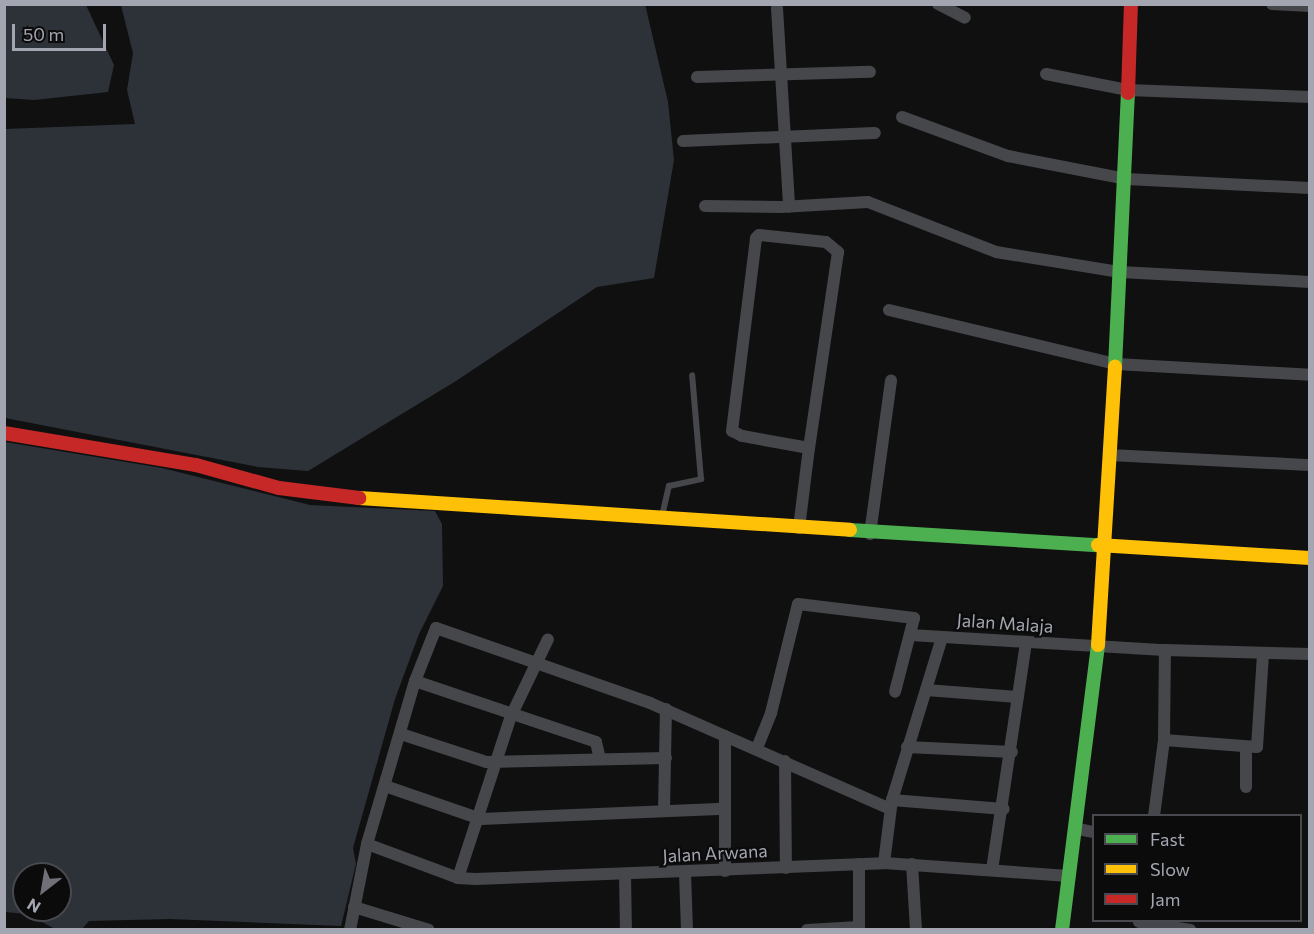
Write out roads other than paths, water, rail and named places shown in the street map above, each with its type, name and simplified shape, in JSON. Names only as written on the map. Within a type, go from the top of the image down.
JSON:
[{"type":"street","points":[[938,4],[965,18]]},
{"type":"street","points":[[1062,930],[1077,829],[1098,646],[1126,179],[1131,4]]},
{"type":"street","points":[[1272,4],[1310,6]]},
{"type":"street","points":[[777,8],[789,207]]},
{"type":"street","points":[[697,77],[870,72]]},
{"type":"street","points":[[1046,74],[1128,90],[1310,98]]},
{"type":"street","points":[[902,117],[1008,156],[1126,179],[1310,189]]},
{"type":"street","points":[[683,141],[785,139],[875,132]]},
{"type":"street","points":[[705,206],[789,207],[868,202],[983,248],[1120,272],[1310,282]]},
{"type":"street","points":[[800,528],[837,250],[826,242],[759,235],[732,431],[742,436],[809,448]]},
{"type":"street","points":[[889,310],[1116,364],[1310,375]]},
{"type":"street","points":[[870,534],[891,380]]},
{"type":"street","points":[[4,433],[196,465],[279,488],[371,501],[870,534],[1310,558]]},
{"type":"street","points":[[1110,455],[1310,465]]},
{"type":"street","points":[[757,748],[774,703],[798,604],[913,617],[895,692]]},
{"type":"street","points":[[350,930],[367,844],[416,681],[436,628],[537,662],[666,710],[891,805],[1004,809]]},
{"type":"street","name":"Jalan Malaja","points":[[910,635],[1165,651],[1310,654]]},
{"type":"street","points":[[884,863],[891,805],[942,637]]},
{"type":"street","points":[[458,878],[481,819],[511,716],[548,639]]},
{"type":"street","points":[[992,870],[1004,809],[1026,643]]},
{"type":"street","points":[[1154,814],[1164,740],[1165,651]]},
{"type":"street","points":[[1164,740],[1254,748],[1258,744],[1263,653]]},
{"type":"street","points":[[416,681],[511,716],[596,741],[600,759]]},
{"type":"street","points":[[926,690],[1018,697]]},
{"type":"street","points":[[664,812],[666,710]]},
{"type":"street","points":[[401,734],[480,761],[497,763],[666,758]]},
{"type":"street","points":[[725,736],[725,871]]},
{"type":"street","points":[[907,747],[1012,752]]},
{"type":"street","points":[[1246,748],[1246,787]]},
{"type":"street","points":[[785,761],[786,868]]},
{"type":"street","points":[[385,786],[481,819],[724,809]]},
{"type":"street","points":[[1077,829],[1092,832]]},
{"type":"street","name":"Jalan Arwana","points":[[367,844],[458,878],[685,873],[884,863],[1069,876]]},
{"type":"street","points":[[807,930],[859,928],[859,864]]},
{"type":"street","points":[[912,864],[916,930]]},
{"type":"street","points":[[685,873],[687,930]]},
{"type":"street","points":[[625,875],[626,930]]},
{"type":"street","points":[[354,908],[429,930]]},
{"type":"street","points":[[1139,924],[1190,930]]},
{"type":"lane","points":[[662,520],[668,486],[701,479],[692,375]]}]
